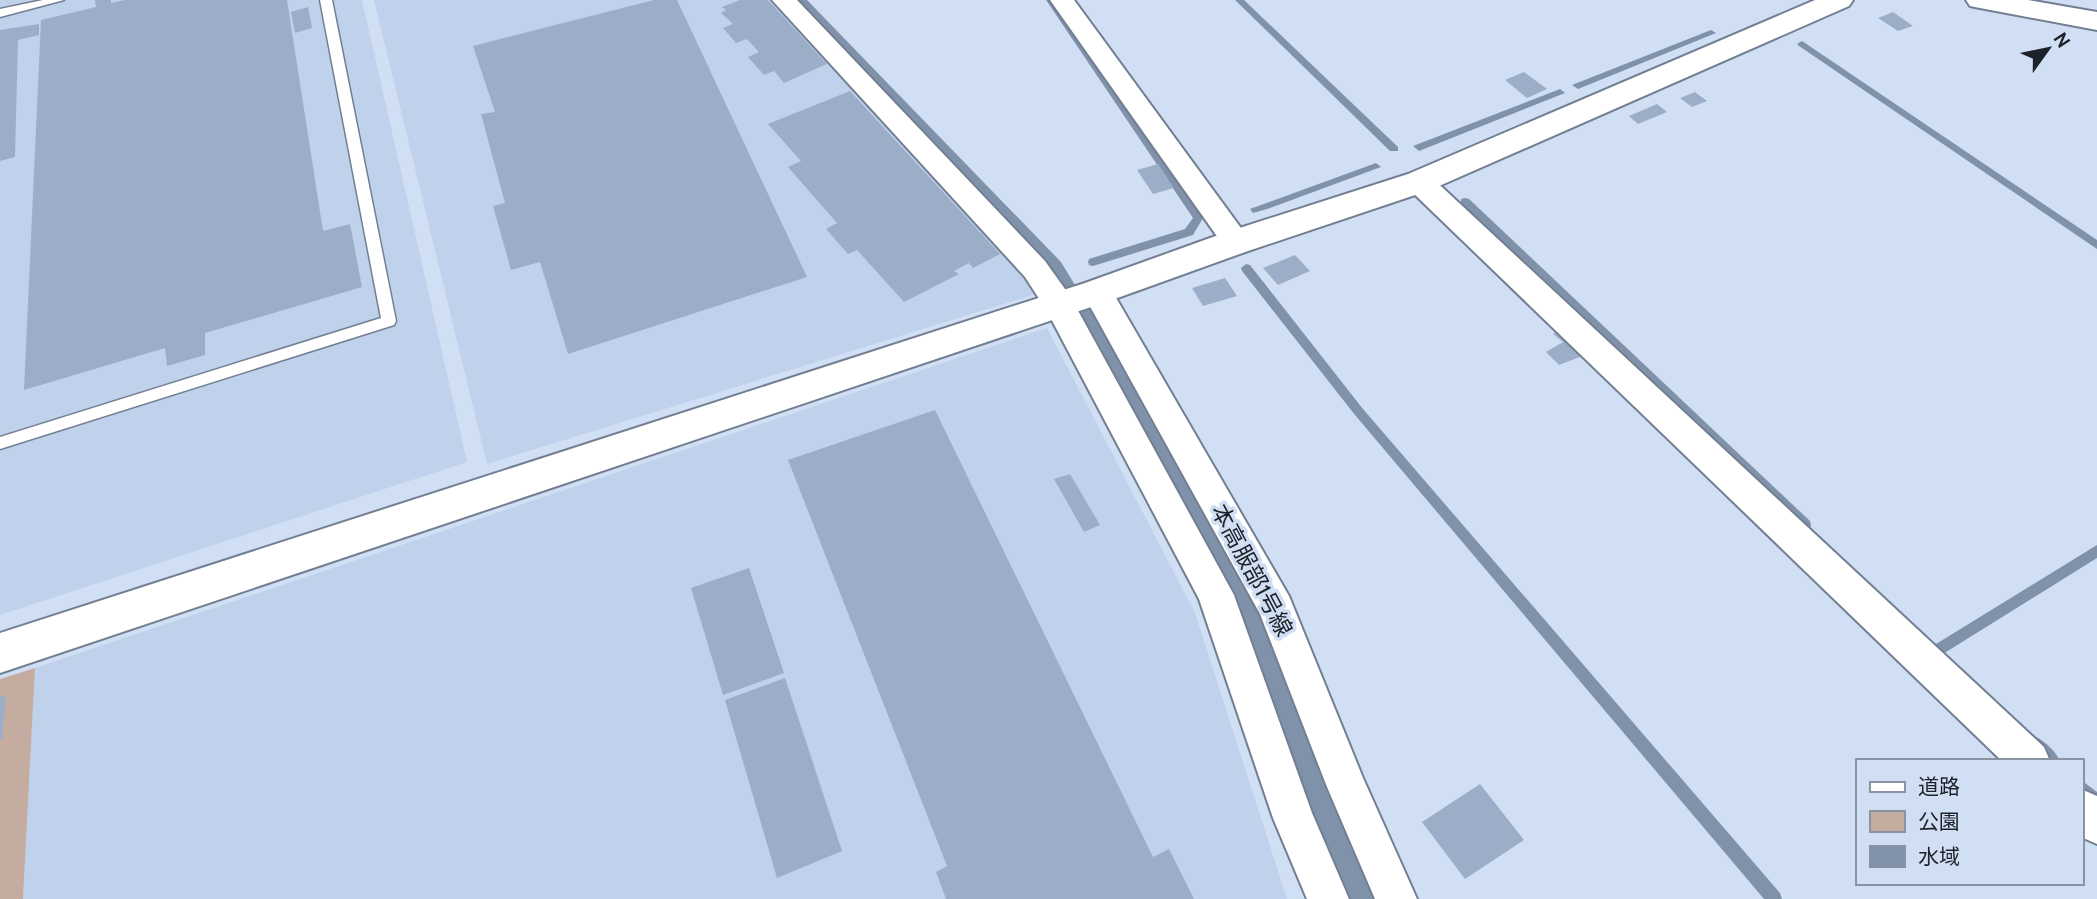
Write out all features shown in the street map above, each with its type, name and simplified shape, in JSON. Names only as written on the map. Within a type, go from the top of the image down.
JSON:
[{"type":"street","points":[[784,0],[1035,269],[1059,304],[1216,595],[1293,818],[1328,899]]},
{"type":"street","points":[[1062,0],[1236,242]]},
{"type":"street","points":[[0,653],[1097,292],[1236,242],[1419,182],[1839,0]]},
{"type":"street","points":[[1980,0],[2097,21]]},
{"type":"street","points":[[1419,182],[2028,759]]},
{"type":"street","name":"本高服部1号線","points":[[1097,292],[1276,608],[1347,786],[1396,899]]},
{"type":"street","points":[[2083,811],[2097,824]]},
{"type":"lane","points":[[0,13],[58,0]]},
{"type":"lane","points":[[0,443],[389,321],[326,0]]},
{"type":"shaded area","points":[[0,0],[362,0],[467,462],[0,615]]},
{"type":"shaded area","points":[[374,0],[770,0],[1042,292],[487,464]]},
{"type":"shaded area","points":[[1047,328],[1195,613],[1287,899],[23,899],[35,668]]},
{"type":"green space","points":[[35,668],[23,899],[0,899],[0,679]]},
{"type":"water","points":[[795,0],[807,0],[1061,262],[1089,308],[1103,320],[1146,411],[1256,601],[1380,899],[1344,899],[1077,315]]},
{"type":"water","points":[[1711,30],[1716,33],[1578,89],[1572,85]]},
{"type":"water","points":[[1560,89],[1565,93],[1419,151],[1413,146]]},
{"type":"water","points":[[1376,163],[1381,167],[1267,209],[1253,213],[1250,209]]},
{"type":"building","points":[[95,0],[111,0],[111,3],[125,0],[287,0],[323,231],[350,224],[362,287],[205,333],[205,355],[167,366],[165,348],[24,390],[41,20],[96,7]]},
{"type":"building","points":[[654,0],[677,0],[807,277],[568,354],[540,262],[511,270],[493,206],[505,203],[481,114],[495,112],[473,46]]},
{"type":"building","points":[[740,0],[768,0],[827,64],[784,83],[774,71],[764,75],[748,57],[759,52],[747,39],[736,43],[723,28],[733,24],[721,13],[726,10],[722,7]]},
{"type":"building","points":[[308,7],[312,28],[295,33],[291,12]]},
{"type":"building","points":[[1893,12],[1913,26],[1898,31],[1878,18]]},
{"type":"building","points":[[39,24],[39,35],[18,40],[15,157],[0,161],[0,30]]},
{"type":"building","points":[[1524,72],[1547,89],[1527,98],[1505,80]]},
{"type":"building","points":[[850,91],[1000,254],[973,268],[969,263],[954,271],[959,274],[904,302],[857,250],[848,254],[826,229],[837,223],[788,167],[801,161],[768,124]]},
{"type":"building","points":[[1695,92],[1707,101],[1692,107],[1680,98]]},
{"type":"building","points":[[1657,104],[1667,112],[1638,124],[1629,116]]},
{"type":"building","points":[[1158,164],[1174,188],[1153,194],[1137,170]]},
{"type":"building","points":[[1295,255],[1310,271],[1278,285],[1263,268]]},
{"type":"building","points":[[1225,278],[1237,296],[1203,306],[1192,288]]},
{"type":"building","points":[[1560,329],[1585,355],[1559,365],[1546,352],[1563,342],[1553,334]]},
{"type":"building","points":[[935,410],[1153,857],[1169,849],[1194,899],[946,899],[936,872],[947,866],[788,460]]},
{"type":"building","points":[[1070,474],[1100,525],[1084,532],[1054,479]]},
{"type":"building","points":[[749,568],[784,673],[723,695],[691,588]]},
{"type":"building","points":[[785,678],[842,851],[777,878],[725,700]]},
{"type":"building","points":[[6,695],[2,739],[0,739],[0,697]]},
{"type":"building","points":[[1480,784],[1524,840],[1465,879],[1422,822]]},
{"type":"waterway","points":[[1050,0],[1198,218],[1189,232],[1093,262]]},
{"type":"waterway","points":[[1239,0],[1394,149]]},
{"type":"waterway","points":[[1802,44],[2097,245]]},
{"type":"waterway","points":[[1465,202],[1805,525]]},
{"type":"waterway","points":[[1246,268],[1359,412],[1774,899]]},
{"type":"waterway","points":[[1941,648],[2097,551]]},
{"type":"waterway","points":[[2036,744],[2051,759]]},
{"type":"waterway","points":[[2083,789],[2097,802]]}]
